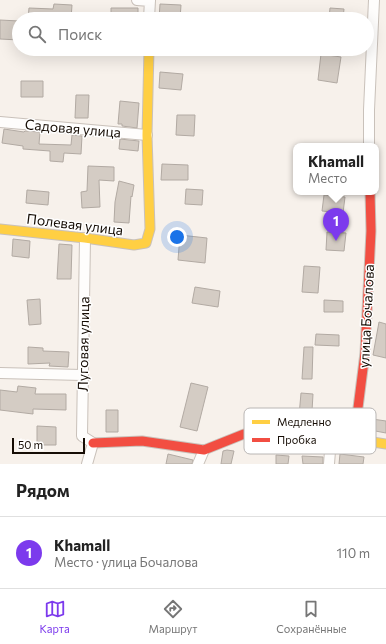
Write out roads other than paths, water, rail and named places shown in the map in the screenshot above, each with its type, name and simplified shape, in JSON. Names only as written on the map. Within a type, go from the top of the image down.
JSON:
[{"type":"street","points":[[137,0],[150,1],[149,12]]},
{"type":"street","points":[[373,12],[374,0]]},
{"type":"street","points":[[147,135],[149,56]]},
{"type":"street","points":[[369,143],[371,56]]},
{"type":"street","name":"Садовая улица","points":[[0,122],[147,135]]},
{"type":"street","name":"Полевая улица","points":[[0,229],[134,245],[146,243],[150,229],[147,135]]},
{"type":"street","name":"улица Бочалова","points":[[358,408],[365,353],[371,231],[370,195]]},
{"type":"street","name":"Луговая улица","points":[[85,238],[82,436],[93,443]]},
{"type":"street","points":[[0,373],[82,375]]},
{"type":"street","points":[[87,464],[93,443],[142,441],[204,450],[244,434]]},
{"type":"street","points":[[376,443],[386,444]]},
{"type":"street","points":[[198,464],[204,450]]},
{"type":"street","points":[[329,454],[329,464]]},
{"type":"place","name":"Khamall","points":[[336,241]]}]
